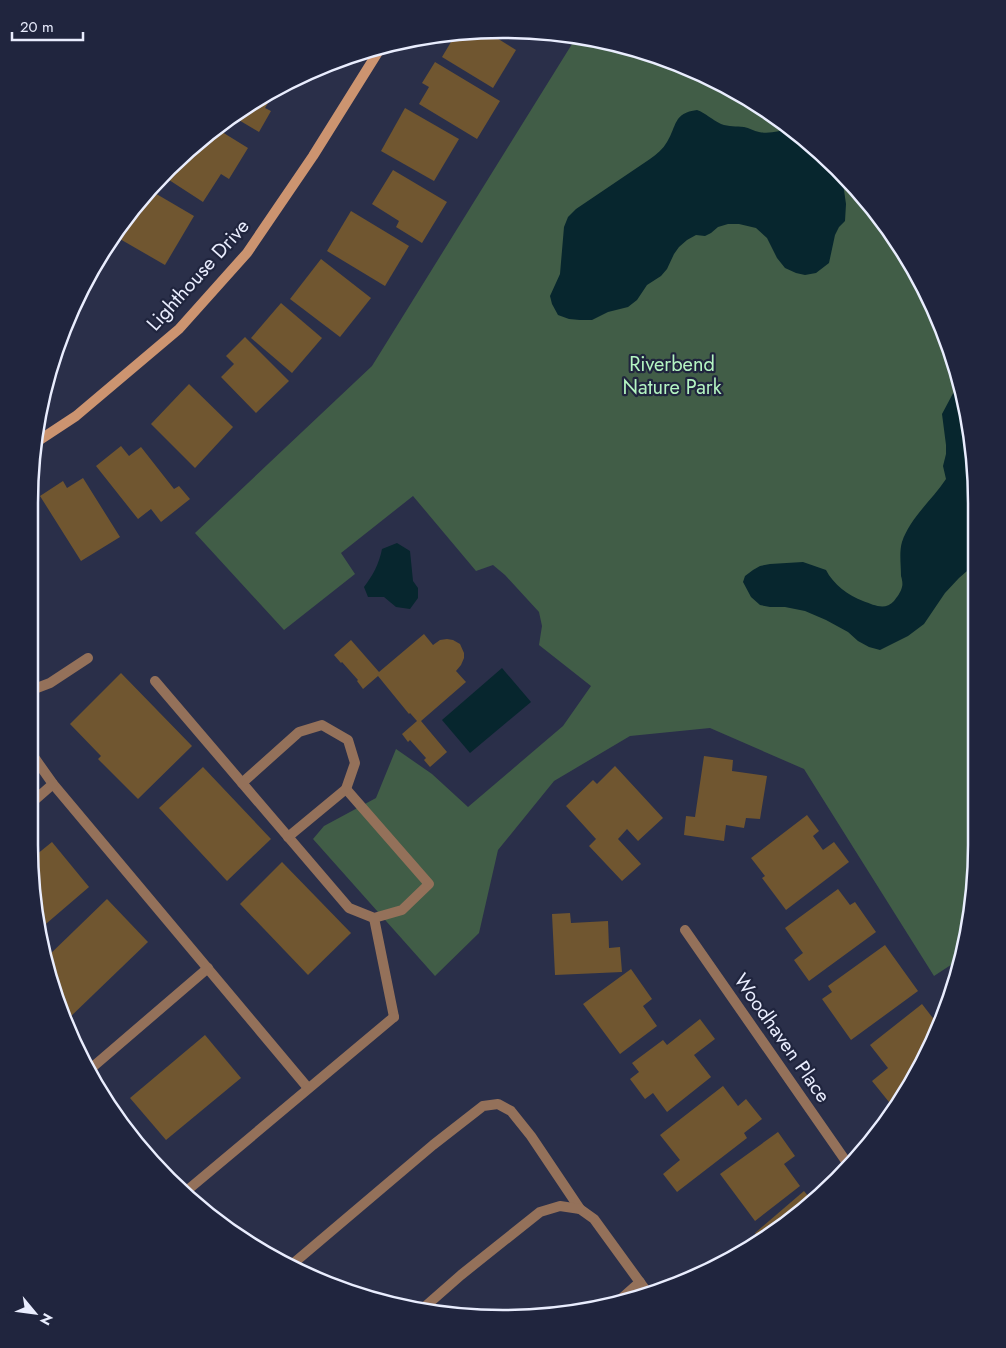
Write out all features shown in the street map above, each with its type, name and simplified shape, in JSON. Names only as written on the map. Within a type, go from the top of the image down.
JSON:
[{"type":"street","name":"Lighthouse Drive","points":[[42,439],[76,416],[179,329],[246,253],[313,156],[376,55]]},
{"type":"street","points":[[38,688],[50,683],[88,658]]},
{"type":"street","points":[[155,681],[349,908],[374,918],[402,910],[429,884],[346,789]]},
{"type":"street","points":[[242,783],[299,732],[322,725],[348,740],[355,763],[346,789],[288,837]]},
{"type":"street","points":[[38,763],[53,784],[308,1088]]},
{"type":"street","points":[[38,796],[53,784]]},
{"type":"street","points":[[189,1189],[394,1017],[374,918]]},
{"type":"street","name":"Woodhaven Place","points":[[685,930],[845,1160]]},
{"type":"street","points":[[94,1066],[208,968]]},
{"type":"street","points":[[295,1261],[433,1145],[483,1106],[498,1104],[511,1111],[531,1136],[580,1209],[594,1219],[645,1289]]},
{"type":"street","points":[[427,1305],[540,1212],[560,1206],[580,1209]]},
{"type":"street","points":[[627,1294],[640,1282]]},
{"type":"green space","name":"Riverbend Nature Park","points":[[573,42],[623,53],[653,62],[709,86],[762,116],[810,153],[832,174],[853,196],[890,244],[920,297],[944,353],[960,412],[965,442],[968,473],[968,875],[965,906],[953,963],[934,976],[804,769],[710,728],[630,736],[554,781],[498,850],[479,933],[435,976],[313,839],[324,826],[376,798],[396,749],[432,774],[468,807],[563,726],[591,686],[539,645],[542,626],[539,612],[505,575],[493,565],[476,571],[413,496],[341,553],[355,574],[284,630],[195,533],[372,366]]},
{"type":"water","points":[[697,110],[721,124],[744,127],[763,133],[781,130],[810,153],[843,186],[846,204],[845,221],[835,235],[829,263],[816,273],[805,275],[796,273],[785,268],[777,258],[767,238],[756,228],[739,224],[728,224],[718,227],[705,236],[696,235],[687,240],[679,247],[661,276],[647,285],[637,300],[628,307],[608,312],[592,320],[569,319],[558,315],[550,296],[560,274],[564,227],[568,217],[576,209],[650,159],[664,147],[677,121],[689,112]]},
{"type":"water","points":[[955,390],[965,442],[968,473],[968,570],[945,593],[924,624],[908,636],[880,650],[869,647],[858,641],[848,632],[805,611],[760,605],[751,597],[743,582],[745,576],[753,570],[770,564],[803,562],[826,570],[837,585],[858,599],[879,606],[891,604],[900,593],[902,586],[902,542],[910,525],[946,479],[943,466],[946,445],[942,414]]},
{"type":"water","points":[[397,543],[410,551],[413,581],[418,588],[418,598],[410,609],[396,607],[384,597],[368,597],[364,587],[375,569],[382,549]]},
{"type":"water","points":[[502,668],[531,702],[470,753],[442,720]]},
{"type":"building","points":[[473,38],[497,38],[516,50],[493,88],[442,57],[452,40]]},
{"type":"building","points":[[435,62],[500,101],[477,139],[419,104],[429,87],[422,83]]},
{"type":"building","points":[[270,100],[265,108],[271,111],[259,132],[239,120]]},
{"type":"building","points":[[405,108],[459,139],[434,181],[381,151]]},
{"type":"building","points":[[222,132],[248,148],[229,179],[221,174],[203,202],[169,180],[196,153]]},
{"type":"building","points":[[393,170],[447,202],[422,243],[396,227],[399,221],[372,204]]},
{"type":"building","points":[[155,193],[194,216],[165,265],[120,239]]},
{"type":"building","points":[[351,211],[409,246],[385,286],[327,251]]},
{"type":"building","points":[[321,259],[371,298],[340,337],[290,299]]},
{"type":"building","points":[[281,303],[322,338],[292,373],[251,338]]},
{"type":"building","points":[[245,337],[289,381],[256,413],[221,377],[234,364],[226,356]]},
{"type":"building","points":[[189,384],[233,427],[195,468],[151,424]]},
{"type":"building","points":[[121,446],[129,456],[141,447],[174,489],[179,486],[190,499],[161,522],[151,509],[138,519],[96,466]]},
{"type":"building","points":[[83,478],[120,537],[81,561],[40,496],[63,481],[67,488]]},
{"type":"building","points":[[424,634],[433,645],[440,640],[447,639],[460,644],[464,658],[456,671],[466,682],[421,721],[447,752],[430,767],[424,760],[426,758],[402,734],[417,721],[378,676],[363,689],[358,680],[334,655],[351,640],[379,672]]},
{"type":"building","points":[[121,673],[192,746],[138,799],[98,759],[101,756],[70,724]]},
{"type":"building","points":[[704,756],[733,760],[732,771],[767,776],[760,819],[746,818],[744,828],[726,825],[724,841],[684,835],[686,816],[695,817]]},
{"type":"building","points":[[615,766],[663,818],[638,841],[627,829],[618,839],[641,864],[622,881],[589,846],[596,839],[566,806],[593,780],[597,784]]},
{"type":"building","points":[[203,767],[271,839],[227,881],[159,808]]},
{"type":"building","points":[[807,815],[819,831],[813,836],[823,850],[834,842],[849,862],[786,910],[762,878],[765,876],[751,858]]},
{"type":"building","points":[[52,842],[89,887],[44,925],[38,875],[38,853]]},
{"type":"building","points":[[282,862],[351,933],[308,975],[240,904]]},
{"type":"building","points":[[838,889],[850,905],[855,902],[876,932],[809,981],[794,960],[803,953],[785,928]]},
{"type":"building","points":[[107,899],[148,942],[70,1017],[50,954]]},
{"type":"building","points":[[570,913],[571,923],[608,921],[609,948],[620,947],[622,972],[555,975],[552,914]]},
{"type":"building","points":[[885,945],[918,991],[851,1040],[822,999],[832,992],[828,986]]},
{"type":"building","points":[[631,969],[652,999],[643,1006],[657,1026],[620,1054],[583,1004]]},
{"type":"building","points":[[922,1004],[934,1020],[906,1078],[893,1098],[889,1102],[872,1081],[888,1068],[870,1045]]},
{"type":"building","points":[[700,1019],[715,1039],[694,1055],[711,1077],[667,1112],[653,1093],[645,1099],[630,1079],[639,1072],[632,1063],[663,1040],[667,1045]]},
{"type":"building","points":[[205,1035],[241,1078],[166,1140],[130,1098]]},
{"type":"building","points":[[723,1086],[738,1106],[746,1099],[762,1119],[744,1133],[747,1138],[677,1192],[663,1174],[680,1160],[660,1135]]},
{"type":"building","points":[[778,1132],[795,1156],[784,1164],[800,1186],[755,1221],[720,1174]]},
{"type":"building","points":[[804,1191],[808,1196],[762,1232],[757,1235],[755,1233]]}]
